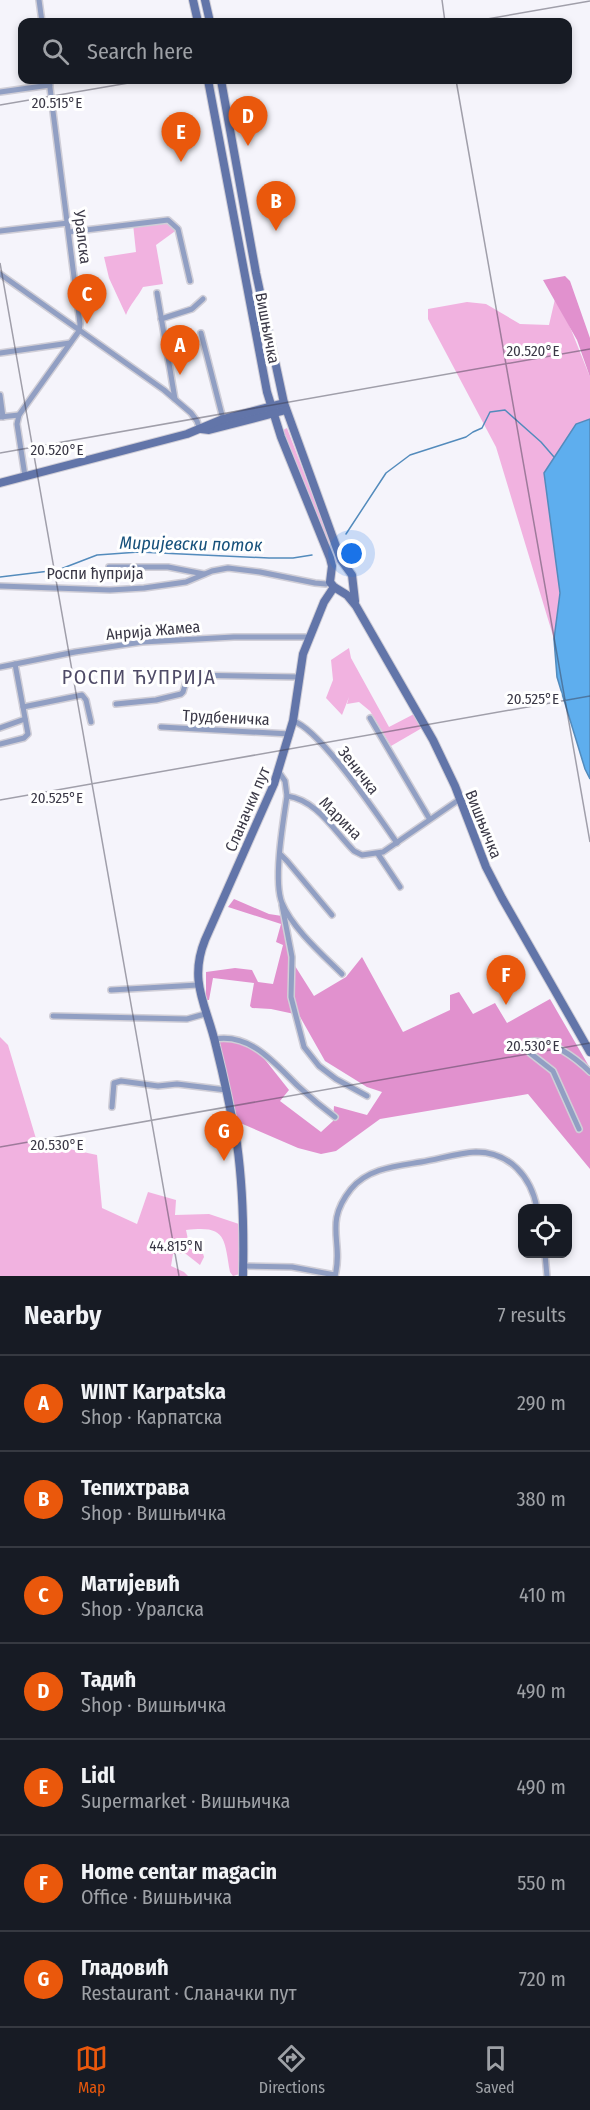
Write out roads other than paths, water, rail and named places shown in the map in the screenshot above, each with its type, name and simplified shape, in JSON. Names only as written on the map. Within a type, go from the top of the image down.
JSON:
[{"type":"street","points":[[39,0],[41,18]]},
{"type":"street","points":[[194,0],[197,18]]},
{"type":"street","points":[[205,0],[209,18]]},
{"type":"street","points":[[0,92],[40,84]]},
{"type":"street","name":"Уралска","points":[[50,84],[79,331]]},
{"type":"street","name":"Вишњичка","points":[[209,84],[258,352],[271,410],[324,542],[331,562],[334,586],[347,595],[356,606],[428,731],[460,798],[496,887],[590,1052]]},
{"type":"street","name":"Вишњичка","points":[[221,84],[256,273],[286,407],[339,555],[352,575],[356,606]]},
{"type":"street","points":[[69,232],[168,220],[178,229],[190,281]]},
{"type":"street","points":[[0,231],[68,224]]},
{"type":"street","points":[[0,274],[175,399],[191,413],[200,429]]},
{"type":"street","points":[[157,292],[175,399]]},
{"type":"street","points":[[161,319],[192,309],[203,299]]},
{"type":"street","points":[[25,476],[17,424],[19,415],[79,331]]},
{"type":"street","points":[[201,333],[223,419]]},
{"type":"street","points":[[0,352],[70,343]]},
{"type":"street","points":[[0,395],[2,417],[19,415]]},
{"type":"street","points":[[0,483],[200,429],[223,419],[286,407]]},
{"type":"street","points":[[200,429],[209,430],[271,410]]},
{"type":"street","points":[[110,567],[168,567],[204,574]]},
{"type":"street","points":[[331,572],[339,567],[348,569]]},
{"type":"street","name":"Роспи ћуприја","points":[[0,586],[124,589],[186,582],[222,569],[260,572],[334,586]]},
{"type":"street","points":[[334,586],[346,589],[352,581]]},
{"type":"street","name":"Сланачки пут","points":[[243,1276],[240,1174],[215,1039],[205,1014],[198,985],[198,965],[200,951],[278,771],[293,721],[301,662],[324,602],[334,586]]},
{"type":"street","name":"Анрија Жамеа","points":[[0,667],[142,642],[234,637],[309,637]]},
{"type":"street","points":[[0,744],[26,736],[28,732],[15,664]]},
{"type":"street","points":[[116,704],[156,700],[181,694],[188,675],[299,677]]},
{"type":"street","points":[[23,707],[82,695],[86,700],[91,722]]},
{"type":"street","points":[[370,718],[429,818]]},
{"type":"street","points":[[0,728],[25,720]]},
{"type":"street","name":"Зеничка","points":[[293,721],[302,726],[337,762],[397,843]]},
{"type":"street","name":"Трудбеничка","points":[[161,727],[290,734]]},
{"type":"street","points":[[278,771],[285,781],[286,796],[278,881],[292,957],[291,997],[304,1047],[319,1066],[336,1079],[366,1096]]},
{"type":"street","name":"Марина","points":[[286,796],[300,799],[312,807],[357,854],[378,854]]},
{"type":"street","points":[[400,887],[378,854],[460,798]]},
{"type":"street","points":[[281,855],[332,915]]},
{"type":"street","points":[[282,904],[306,937],[342,974]]},
{"type":"street","points":[[111,990],[198,985]]},
{"type":"street","points":[[53,1016],[187,1019],[205,1014]]},
{"type":"street","points":[[215,1039],[222,1038],[247,1043],[263,1052],[335,1117]]},
{"type":"street","points":[[579,1129],[553,1071],[530,1053],[527,1046],[536,1040],[558,1048],[590,1072]]},
{"type":"street","points":[[112,1107],[114,1083],[121,1081],[158,1086],[177,1084],[226,1090]]},
{"type":"street","points":[[243,1266],[292,1267],[335,1276],[338,1257],[334,1234],[335,1222],[342,1201],[357,1182],[377,1170],[480,1152],[500,1157],[521,1172],[533,1191],[536,1204]]},
{"type":"street","points":[[545,1258],[547,1276]]},
{"type":"water","points":[[590,419],[590,779],[557,677],[554,639],[560,593],[544,473],[576,424]]},
{"type":"waterway","name":"Миријевски поток","points":[[346,534],[386,473],[410,455],[466,437],[482,428],[490,412],[505,410],[541,442],[554,457]]},
{"type":"waterway","name":"Миријевски поток","points":[[0,577],[58,570],[97,555],[139,552],[269,558],[312,555]]},
{"type":"place","name":"Тадић","points":[[248,146]]},
{"type":"place","name":"Lidl","points":[[181,162]]},
{"type":"place","name":"Тепихтрава","points":[[276,231]]},
{"type":"place","name":"Матијевић","points":[[87,324]]},
{"type":"place","name":"WINT Karpatska","points":[[180,375]]},
{"type":"place","name":"Home centar magacin","points":[[506,1005]]},
{"type":"place","name":"Гладовић","points":[[224,1161]]},
{"type":"district","name":"РОСПИ ЋУПРИЈА","points":[[139,677]]}]
